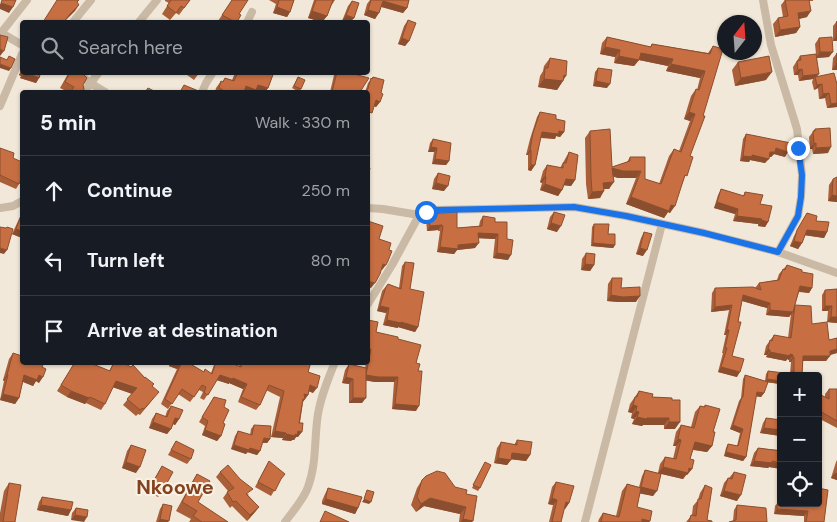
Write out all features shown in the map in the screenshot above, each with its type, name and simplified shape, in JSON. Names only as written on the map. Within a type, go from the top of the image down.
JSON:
[{"type":"street","points":[[20,43],[1,32],[27,0]]},
{"type":"street","points":[[75,20],[91,0]]},
{"type":"street","points":[[141,20],[157,0]]},
{"type":"street","points":[[763,0],[771,45],[797,129],[802,175],[798,216],[778,252]]},
{"type":"street","points":[[248,20],[252,12]]},
{"type":"street","points":[[0,106],[20,59]]},
{"type":"street","points":[[81,75],[102,90]]},
{"type":"street","points":[[85,90],[97,75]]},
{"type":"street","points":[[203,90],[211,75]]},
{"type":"street","points":[[0,208],[13,206],[20,202]]},
{"type":"street","points":[[370,301],[420,215],[435,210],[574,207],[704,233],[778,252],[837,274]]},
{"type":"street","points":[[370,208],[420,215]]},
{"type":"street","points":[[585,522],[662,224]]},
{"type":"street","points":[[285,522],[309,486],[314,464],[318,414],[328,377],[334,365]]},
{"type":"building","points":[[2,0],[16,0],[13,7],[1,3]]},
{"type":"building","points":[[57,0],[79,0],[77,2],[79,5],[65,20],[44,20]]},
{"type":"building","points":[[171,0],[190,0],[184,8],[181,6],[176,13],[167,6]]},
{"type":"building","points":[[232,0],[248,0],[239,14],[241,15],[238,20],[231,20],[222,15]]},
{"type":"building","points":[[279,0],[294,0],[290,12],[277,7]]},
{"type":"building","points":[[316,0],[333,0],[327,16],[312,11]]},
{"type":"building","points":[[371,0],[409,0],[407,8],[383,1],[379,13],[368,10]]},
{"type":"building","points":[[785,0],[809,0],[811,11],[798,13],[800,27],[780,30],[778,18],[788,16]]},
{"type":"building","points":[[352,1],[359,3],[354,18],[346,15]]},
{"type":"building","points":[[408,20],[416,23],[409,41],[402,38]]},
{"type":"building","points":[[0,35],[8,37],[4,51],[0,49]]},
{"type":"building","points":[[607,37],[651,47],[652,44],[710,54],[713,46],[717,47],[717,60],[720,60],[703,116],[705,116],[690,156],[693,157],[675,206],[671,205],[669,211],[631,197],[641,171],[623,171],[612,168],[614,182],[603,183],[604,191],[592,192],[590,131],[610,129],[612,167],[630,161],[630,157],[645,157],[645,179],[661,184],[674,149],[681,152],[695,114],[689,112],[696,89],[699,90],[705,71],[671,64],[673,59],[641,53],[639,60],[619,56],[620,50],[605,47]]},
{"type":"building","points":[[832,37],[833,52],[820,52],[819,38]]},
{"type":"building","points":[[816,54],[819,74],[803,76],[802,69],[798,70],[797,61],[801,60],[800,56]]},
{"type":"building","points":[[9,56],[15,59],[11,68],[0,64],[0,57],[7,60]]},
{"type":"building","points":[[769,56],[772,72],[741,78],[738,62],[762,60],[762,57]]},
{"type":"building","points":[[550,58],[567,61],[566,76],[564,75],[563,81],[544,79],[545,68],[548,68]]},
{"type":"building","points":[[598,68],[612,70],[610,84],[596,81]]},
{"type":"building","points":[[834,73],[837,84],[837,103],[831,104],[829,93],[823,94],[822,84],[817,85],[815,77]]},
{"type":"building","points":[[68,75],[84,75],[87,78],[83,85],[84,90],[72,90],[74,87],[65,82]]},
{"type":"building","points":[[237,75],[273,75],[268,88],[258,85],[256,90],[246,86],[245,90],[222,90],[219,88],[221,81],[223,82],[225,78],[234,81]]},
{"type":"building","points":[[336,75],[358,75],[369,78],[361,90],[332,90]]},
{"type":"building","points":[[298,77],[305,80],[301,89],[294,86]]},
{"type":"building","points":[[373,77],[384,80],[381,93],[383,94],[380,102],[376,100],[372,113],[370,112],[370,90],[368,90]]},
{"type":"building","points":[[184,85],[196,90],[181,90]]},
{"type":"building","points":[[540,112],[556,115],[556,119],[565,121],[564,132],[559,131],[558,134],[542,132],[535,165],[531,165],[530,150]]},
{"type":"building","points":[[830,128],[831,147],[816,148],[813,131],[815,129]]},
{"type":"building","points":[[746,134],[791,143],[788,152],[776,148],[775,152],[770,152],[769,159],[752,155],[752,157],[743,156]]},
{"type":"building","points":[[433,139],[451,143],[449,161],[435,159],[437,148],[431,147]]},
{"type":"building","points":[[0,148],[14,153],[13,158],[20,161],[20,182],[19,184],[0,175]]},
{"type":"building","points":[[569,152],[578,155],[575,180],[566,179],[562,190],[545,184],[547,165],[563,168],[563,163],[566,163]]},
{"type":"building","points":[[438,173],[450,176],[448,186],[436,183]]},
{"type":"building","points":[[837,177],[837,196],[832,195],[833,179]]},
{"type":"building","points":[[721,189],[744,196],[745,192],[763,195],[760,204],[772,206],[768,222],[762,219],[737,216],[738,209],[717,202]]},
{"type":"building","points":[[457,212],[457,228],[482,226],[483,216],[495,218],[495,222],[507,222],[507,239],[513,240],[511,255],[497,253],[498,234],[478,233],[479,243],[458,245],[458,249],[440,247],[443,226],[430,226],[429,214]]},
{"type":"building","points":[[554,212],[565,215],[561,226],[551,223]]},
{"type":"building","points":[[807,213],[817,216],[816,221],[829,222],[827,232],[807,230],[802,243],[794,241],[797,230]]},
{"type":"building","points":[[20,218],[20,230],[16,229]]},
{"type":"building","points":[[370,222],[383,226],[379,239],[391,243],[389,250],[392,251],[386,265],[383,264],[375,283],[370,282]]},
{"type":"building","points":[[594,224],[609,224],[608,234],[615,234],[615,245],[593,243]]},
{"type":"building","points":[[0,227],[13,229],[7,250],[0,248]]},
{"type":"building","points":[[644,232],[652,234],[647,250],[640,248]]},
{"type":"building","points":[[586,253],[595,254],[594,265],[585,264]]},
{"type":"building","points":[[405,262],[414,263],[410,289],[424,292],[418,327],[387,320],[389,308],[380,306],[388,284],[401,289]]},
{"type":"building","points":[[787,265],[802,270],[802,272],[813,274],[812,288],[800,286],[793,312],[770,310],[770,303],[743,295],[738,322],[741,322],[732,356],[744,359],[740,372],[721,367],[727,348],[725,348],[729,330],[727,330],[732,305],[715,307],[715,288],[753,287],[761,290],[759,283],[779,280],[783,269],[785,270]]},
{"type":"building","points":[[612,278],[622,278],[621,288],[640,287],[640,296],[623,297],[611,295]]},
{"type":"building","points":[[837,289],[837,317],[831,317],[832,306],[825,306],[825,290]]},
{"type":"building","points":[[795,305],[811,306],[812,324],[827,322],[829,340],[837,338],[837,349],[830,351],[830,356],[803,356],[802,372],[794,372],[793,355],[770,352],[768,349],[770,340],[772,341],[774,335],[791,338]]},
{"type":"building","points":[[370,320],[378,322],[376,332],[421,345],[416,363],[420,364],[418,371],[422,371],[419,406],[395,404],[398,377],[366,375],[368,365],[370,365]]},
{"type":"building","points":[[13,353],[20,355],[20,365],[43,365],[42,367],[46,369],[43,377],[39,375],[37,380],[24,375],[19,398],[3,394]]},
{"type":"building","points":[[73,365],[95,365],[110,371],[113,365],[127,365],[131,367],[133,365],[145,378],[154,384],[152,386],[159,392],[144,409],[140,410],[127,399],[137,388],[116,381],[105,404],[71,391],[61,385]]},
{"type":"building","points":[[181,365],[192,365],[204,372],[205,369],[212,374],[215,365],[236,365],[241,367],[241,365],[310,365],[308,372],[320,376],[317,388],[310,385],[308,395],[304,394],[305,399],[303,399],[299,423],[303,423],[302,432],[298,431],[295,436],[275,431],[284,391],[269,385],[260,405],[241,397],[247,384],[220,375],[208,395],[204,393],[206,387],[202,385],[194,397],[182,389],[172,404],[165,399]]},
{"type":"building","points":[[349,365],[366,368],[366,398],[353,398],[353,379],[346,377]]},
{"type":"building","points":[[768,371],[777,372],[777,380],[767,379]]},
{"type":"building","points":[[745,375],[768,382],[764,393],[757,392],[746,457],[726,452],[728,444],[738,446],[743,429],[733,425],[743,397]]},
{"type":"building","points":[[829,389],[837,389],[837,421],[822,412],[822,396],[829,399]]},
{"type":"building","points":[[639,391],[653,394],[652,397],[680,400],[680,422],[669,422],[669,418],[646,419],[637,417],[639,412],[636,411],[637,406],[633,405]]},
{"type":"building","points":[[214,397],[226,400],[224,407],[229,410],[223,423],[225,424],[221,436],[205,430],[208,421],[202,417]]},
{"type":"building","points":[[705,405],[720,409],[713,432],[715,432],[712,446],[695,442],[690,459],[694,460],[692,469],[689,468],[688,473],[663,467],[665,457],[676,459],[681,440],[678,439],[681,425],[694,428],[700,406],[705,407]]},
{"type":"building","points":[[171,406],[183,410],[179,419],[175,418],[171,429],[153,422],[156,413],[167,417]]},
{"type":"building","points":[[766,418],[777,419],[777,430],[764,428]]},
{"type":"building","points":[[254,425],[271,426],[270,439],[264,438],[260,451],[234,445],[238,431],[252,435]]},
{"type":"building","points":[[517,440],[532,442],[530,455],[512,453],[511,460],[498,458],[501,442],[517,445]]},
{"type":"building","points":[[176,441],[194,450],[191,459],[171,450]]},
{"type":"building","points":[[131,445],[146,450],[140,467],[126,462]]},
{"type":"building","points":[[758,448],[777,450],[777,462],[754,461]]},
{"type":"building","points":[[269,461],[285,474],[275,491],[258,482]]},
{"type":"building","points":[[485,462],[491,465],[480,488],[473,485]]},
{"type":"building","points":[[228,465],[240,479],[253,489],[246,494],[259,507],[250,515],[236,501],[233,502],[227,492],[234,488],[220,472]]},
{"type":"building","points":[[162,466],[173,472],[162,492],[151,486]]},
{"type":"building","points":[[645,470],[661,474],[657,491],[641,487]]},
{"type":"building","points":[[437,471],[445,473],[455,487],[467,490],[466,494],[477,496],[473,521],[463,519],[466,507],[430,498],[421,504],[417,497],[422,480]]},
{"type":"building","points":[[734,472],[746,475],[741,495],[724,491],[728,478],[732,479]]},
{"type":"building","points":[[197,474],[210,481],[198,502],[228,522],[202,522],[193,516],[197,511],[182,502]]},
{"type":"building","points":[[556,482],[574,486],[569,503],[566,502],[561,522],[552,522],[557,500],[552,498]]},
{"type":"building","points":[[9,483],[21,485],[15,522],[3,522]]},
{"type":"building","points":[[627,484],[641,488],[637,507],[652,511],[650,521],[642,519],[642,522],[601,522],[603,513],[619,517]]},
{"type":"building","points":[[705,485],[712,488],[707,520],[712,522],[689,522],[691,515],[696,516],[698,499],[701,499]]},
{"type":"building","points":[[328,488],[362,497],[358,508],[326,499]]},
{"type":"building","points":[[822,489],[828,490],[824,522],[806,522],[808,511],[777,509],[777,507],[822,507]]},
{"type":"building","points":[[367,490],[374,492],[371,502],[364,499]]},
{"type":"building","points":[[42,497],[73,502],[71,510],[41,505]]},
{"type":"building","points":[[163,504],[172,506],[169,521],[160,519]]},
{"type":"building","points":[[737,505],[766,508],[767,522],[729,522],[736,520]]},
{"type":"building","points":[[76,508],[88,510],[87,517],[75,515]]},
{"type":"building","points":[[325,511],[349,522],[320,522]]},
{"type":"district","name":"Nkoowe","points":[[175,487]]},
{"type":"route","points":[[426,212],[435,210],[574,207],[704,233],[778,252],[798,216],[802,175],[798,148]]}]
